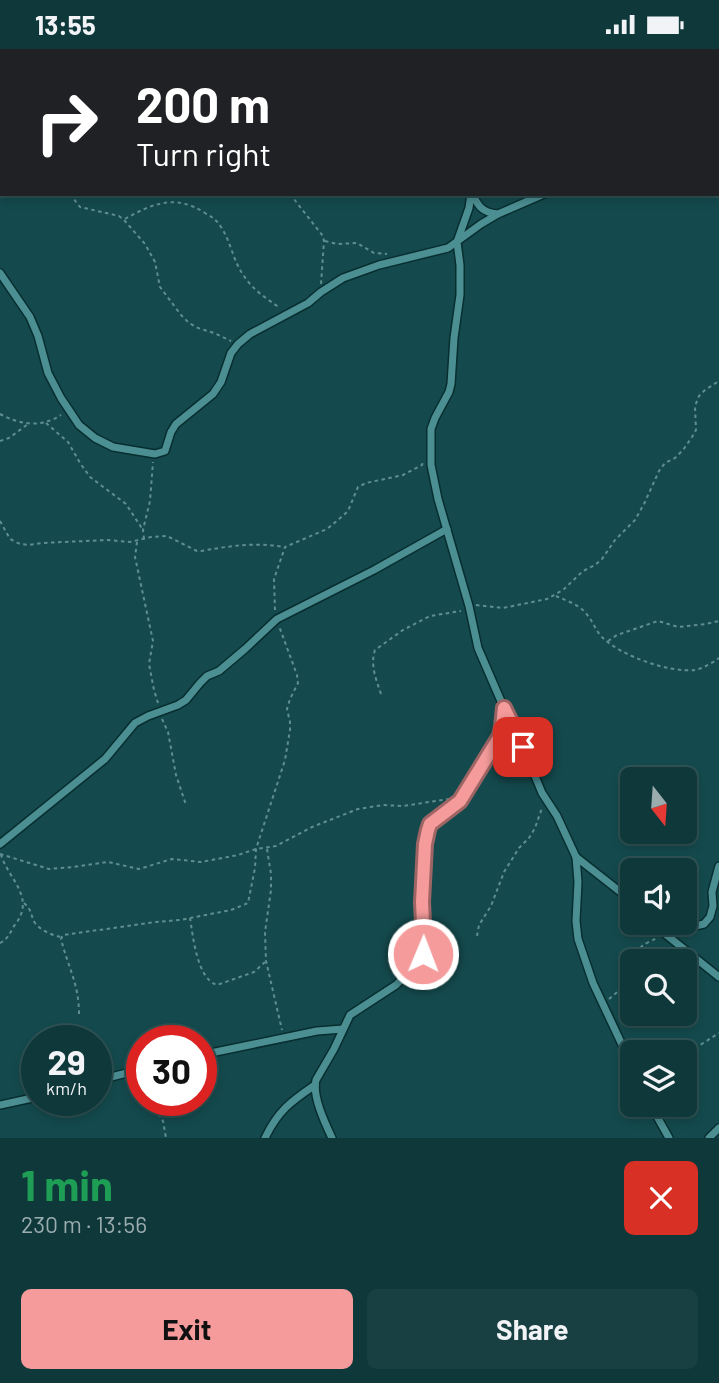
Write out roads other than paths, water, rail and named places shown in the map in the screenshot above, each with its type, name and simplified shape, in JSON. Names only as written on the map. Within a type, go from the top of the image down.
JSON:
[{"type":"street","points":[[472,196],[457,241],[460,295],[451,384],[431,429],[431,465],[478,648],[542,793],[576,857],[576,931],[582,954],[620,1041]]},
{"type":"street","points":[[473,196],[484,211],[498,214]]},
{"type":"street","points":[[0,273],[34,324],[48,373],[79,425],[105,444],[155,454],[165,450],[171,432],[181,419],[213,394],[231,353],[250,334],[309,303],[343,278],[366,269],[445,249],[498,214],[539,196]]},
{"type":"street","points":[[0,844],[105,759],[135,723],[186,700],[200,683],[219,671],[277,619],[447,529]]},
{"type":"street","points":[[265,1138],[279,1113],[315,1085],[350,1015],[396,985],[423,954],[422,902],[428,830],[430,824],[454,807],[464,796],[500,736],[504,708]]},
{"type":"street","points":[[576,857],[620,892]]},
{"type":"street","points":[[697,926],[704,924],[710,917],[713,906],[712,892],[719,866]]},
{"type":"street","points":[[666,935],[719,977]]},
{"type":"street","points":[[217,1052],[328,1030],[342,1030]]},
{"type":"street","points":[[315,1085],[316,1096],[332,1138]]},
{"type":"street","points":[[0,1105],[21,1100]]},
{"type":"street","points":[[657,1117],[669,1138]]},
{"type":"street","points":[[709,1138],[719,1128]]}]
